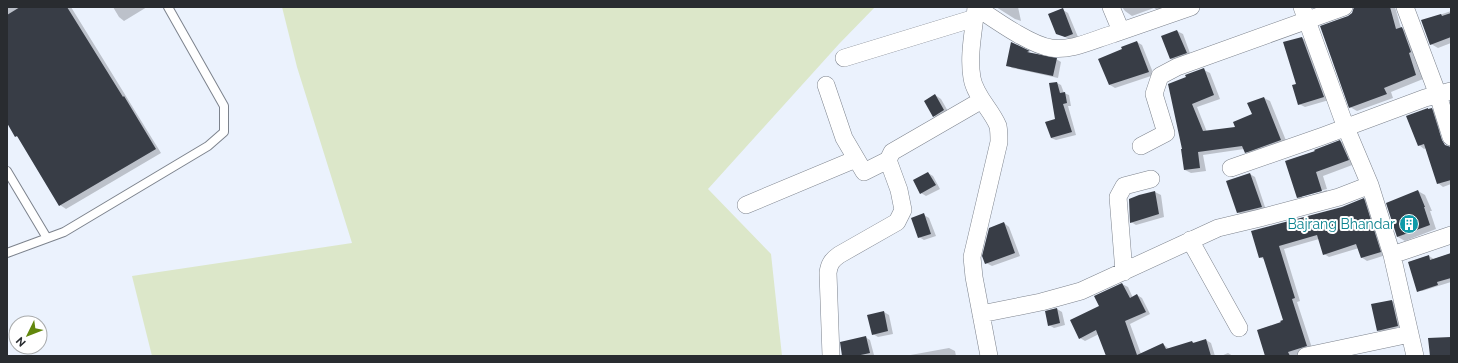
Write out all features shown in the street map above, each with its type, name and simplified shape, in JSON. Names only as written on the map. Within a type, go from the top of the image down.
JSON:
[{"type":"street","points":[[1111,7],[1121,31]]},
{"type":"street","points":[[844,58],[976,11],[1020,35],[1049,48],[1064,49],[1191,7]]},
{"type":"street","points":[[1141,146],[1166,132],[1154,94],[1160,76],[1177,67],[1304,13],[1344,7]]},
{"type":"street","points":[[1405,7],[1444,93],[1451,137]]},
{"type":"street","points":[[976,11],[972,56],[972,78],[982,100],[998,127],[1000,142],[972,257],[974,277],[989,356]]},
{"type":"street","points":[[1304,13],[1346,128],[1370,185],[1392,255],[1415,356]]},
{"type":"street","points":[[826,85],[844,138],[864,172],[888,160],[892,152],[982,100]]},
{"type":"street","points":[[1231,168],[1346,128],[1425,98],[1444,93]]},
{"type":"street","points":[[746,205],[856,159]]},
{"type":"street","points":[[831,356],[829,265],[839,255],[897,222],[903,210],[899,190],[888,160]]},
{"type":"street","points":[[1124,272],[1118,197],[1124,186],[1151,179]]},
{"type":"street","points":[[981,314],[1041,302],[1081,291],[1218,228],[1339,197],[1370,185]]},
{"type":"street","points":[[1392,255],[1451,235]]},
{"type":"street","points":[[1190,240],[1239,328]]},
{"type":"street","points":[[1306,356],[1343,352],[1410,334]]},
{"type":"lane","points":[[7,253],[64,232],[208,146],[224,132],[224,106],[168,7]]},
{"type":"lane","points":[[7,171],[47,238]]},
{"type":"green space","points":[[282,7],[875,7],[839,44],[708,189],[771,254],[782,356],[152,356],[132,276],[352,243],[297,67]]},
{"type":"building","points":[[20,7],[67,7],[156,149],[59,206],[17,136],[15,137],[7,123],[7,15]]},
{"type":"building","points":[[1354,7],[1390,7],[1396,29],[1402,27],[1411,52],[1409,53],[1416,75],[1384,88],[1387,94],[1349,108],[1320,26],[1348,16],[1352,13]]},
{"type":"building","points":[[1063,8],[1073,34],[1065,37],[1056,34],[1048,14]]},
{"type":"building","points":[[1451,13],[1451,37],[1430,45],[1421,20],[1441,14],[1442,16]]},
{"type":"building","points":[[1177,30],[1187,53],[1170,59],[1161,36]]},
{"type":"building","points":[[1302,37],[1324,97],[1298,105],[1292,85],[1296,84],[1283,42]]},
{"type":"building","points":[[1137,41],[1149,72],[1109,85],[1098,59],[1122,49],[1121,47]]},
{"type":"building","points":[[1011,42],[1030,51],[1027,52],[1057,58],[1053,76],[1006,66]]},
{"type":"building","points":[[1204,68],[1214,95],[1192,104],[1203,131],[1235,127],[1233,122],[1252,114],[1247,103],[1264,97],[1281,140],[1245,153],[1242,146],[1198,152],[1200,168],[1184,170],[1182,149],[1168,84],[1186,77],[1185,75]]},
{"type":"building","points":[[1057,82],[1060,93],[1065,92],[1067,103],[1063,104],[1072,132],[1051,138],[1045,122],[1055,119],[1049,83]]},
{"type":"building","points":[[935,94],[944,110],[933,117],[924,101]]},
{"type":"building","points":[[1432,108],[1442,140],[1445,145],[1451,147],[1451,180],[1437,184],[1424,144],[1418,146],[1406,116]]},
{"type":"building","points":[[1340,140],[1349,160],[1316,172],[1322,191],[1297,198],[1285,161],[1315,151],[1314,150]]},
{"type":"building","points":[[928,172],[936,185],[920,194],[913,180]]},
{"type":"building","points":[[1250,173],[1262,207],[1237,213],[1226,181]]},
{"type":"building","points":[[1418,190],[1430,225],[1397,237],[1386,203]]},
{"type":"building","points":[[1155,191],[1159,214],[1130,223],[1129,199]]},
{"type":"building","points":[[1364,198],[1381,252],[1361,258],[1356,244],[1323,255],[1317,235],[1279,246],[1295,298],[1292,299],[1307,346],[1288,352],[1290,356],[1265,356],[1257,330],[1283,320],[1263,257],[1259,258],[1251,231],[1342,207]]},
{"type":"building","points":[[924,213],[931,234],[918,238],[911,218]]},
{"type":"building","points":[[1004,222],[1015,253],[985,264],[982,256],[989,228]]},
{"type":"building","points":[[1451,253],[1451,278],[1437,282],[1438,285],[1417,292],[1408,262],[1429,255],[1430,260]]},
{"type":"building","points":[[1122,283],[1130,298],[1137,294],[1146,312],[1125,321],[1137,355],[1163,343],[1166,349],[1192,341],[1193,343],[1206,339],[1211,356],[1106,356],[1096,330],[1079,339],[1070,320],[1099,306],[1094,296]]},
{"type":"building","points":[[1392,300],[1398,326],[1377,331],[1371,304]]},
{"type":"building","points":[[1057,308],[1060,323],[1048,326],[1045,311]]},
{"type":"building","points":[[884,311],[888,331],[872,335],[867,315]]},
{"type":"building","points":[[866,336],[870,353],[856,356],[842,356],[840,342]]},
{"type":"building","points":[[1451,337],[1451,355],[1430,356],[1428,338]]},
{"type":"place","name":"Bajrang Bhandar","points":[[1409,224]]}]
